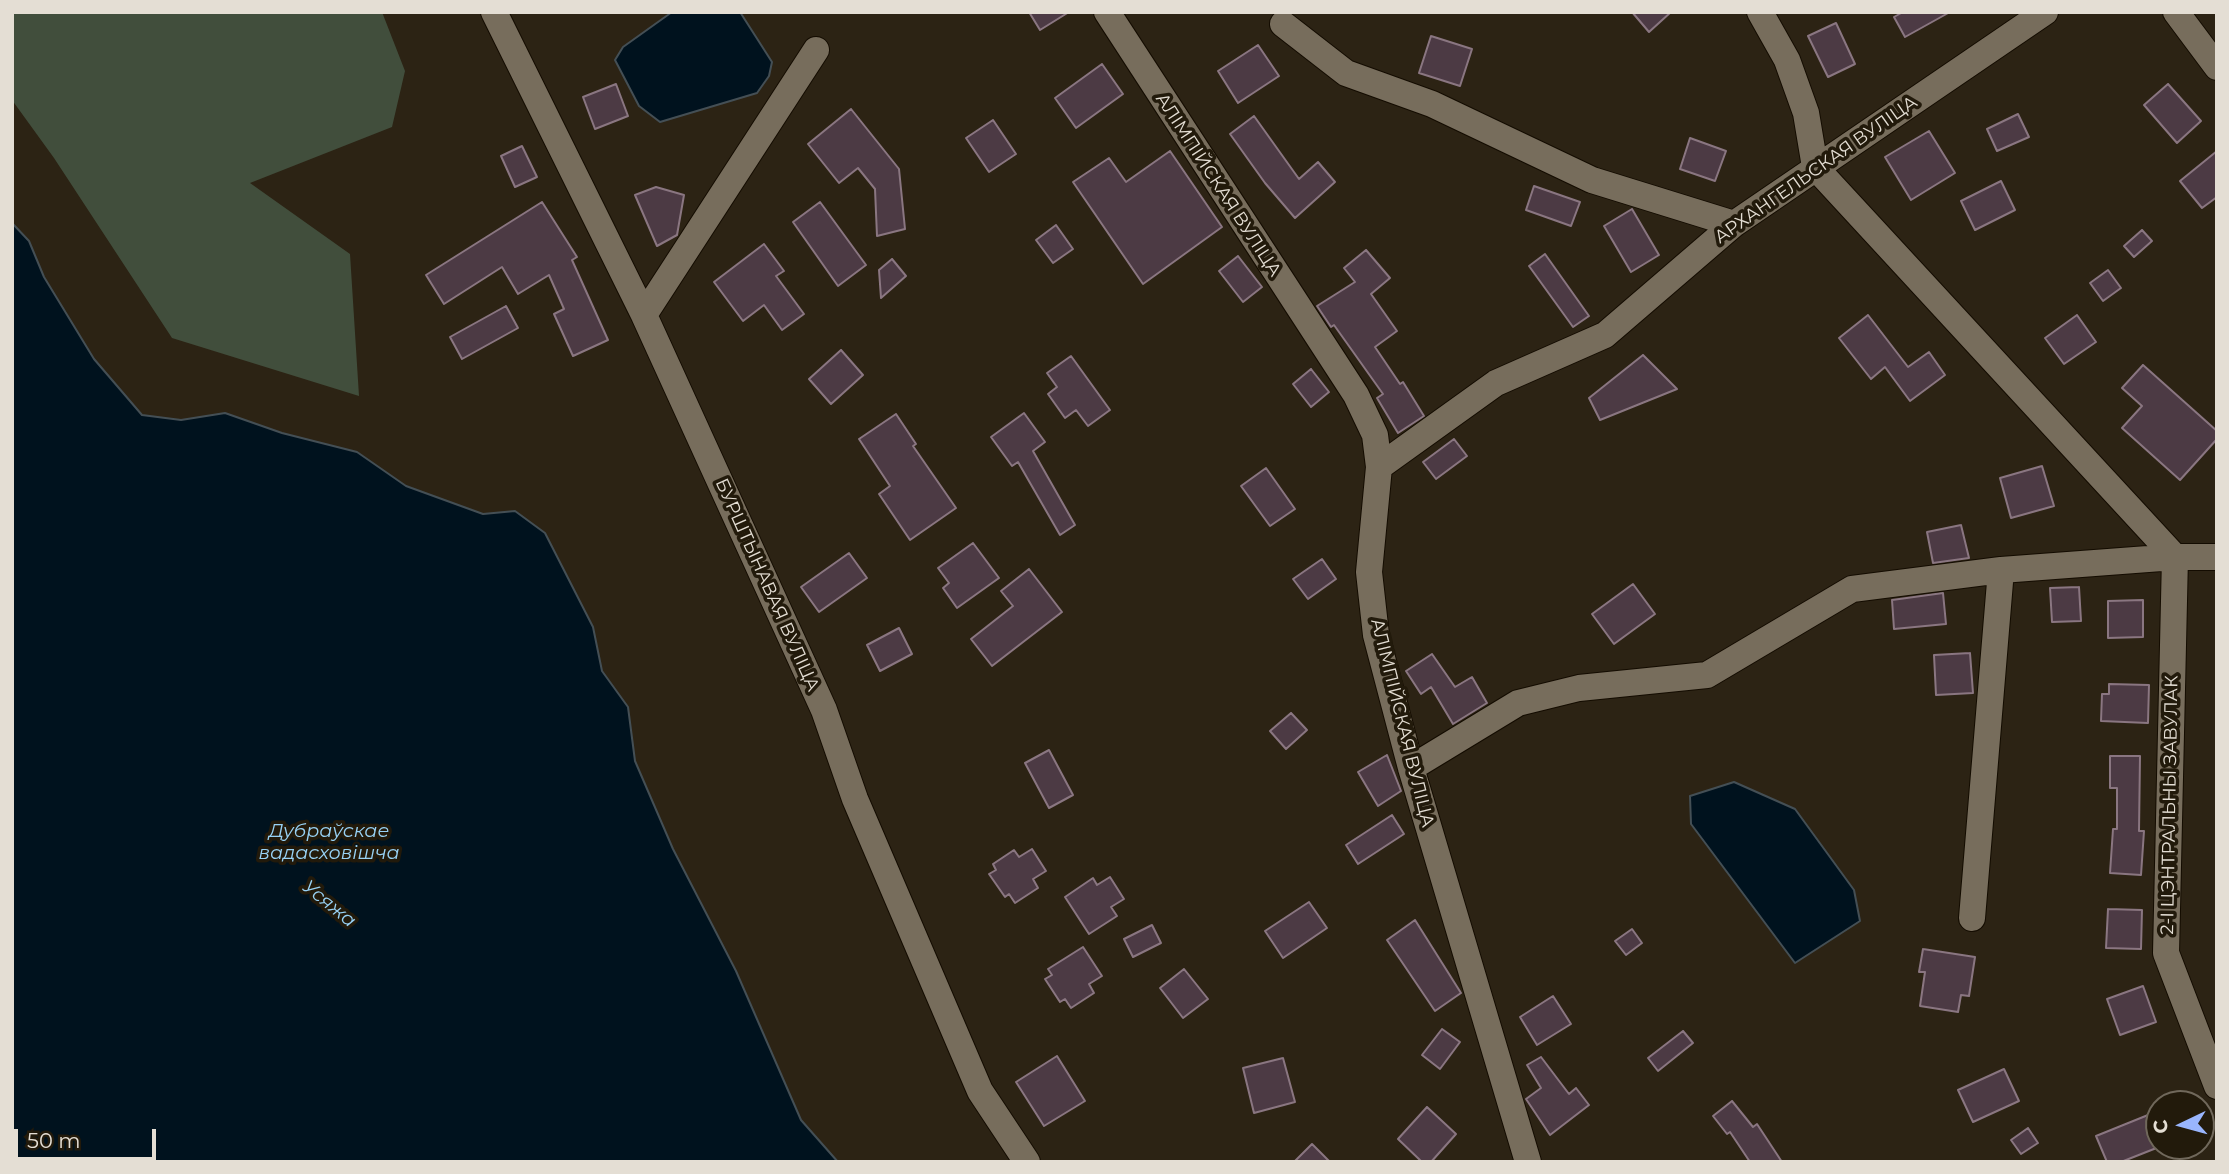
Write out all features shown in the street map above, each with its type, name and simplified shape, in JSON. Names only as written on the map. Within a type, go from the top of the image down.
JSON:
[{"type":"street","name":"БУРШТЫНАВАЯ ВУЛІЦА","points":[[494,12],[644,315],[824,710],[855,799],[980,1091],[1027,1162]]},
{"type":"street","name":"АЛІМПІЙСКАЯ ВУЛІЦА","points":[[1108,12],[1356,395],[1375,435],[1379,467],[1369,572],[1376,635],[1411,768],[1528,1162]]},
{"type":"street","points":[[1760,12],[1787,60],[1802,102],[1815,167],[2175,557]]},
{"type":"street","name":"АРХАНГЕЛЬСКАЯ ВУЛІЦА","points":[[1379,467],[1496,383],[1605,335],[1734,224],[2045,12]]},
{"type":"street","points":[[2176,12],[2217,67]]},
{"type":"street","points":[[1283,24],[1346,73],[1432,104],[1592,180],[1734,224]]},
{"type":"street","points":[[644,315],[816,50]]},
{"type":"street","points":[[1411,768],[1518,703],[1579,688],[1707,675],[1852,589],[2001,570],[2175,557],[2217,557]]},
{"type":"street","name":"2-І ЦЭНТРАЛЬНЫ ЗАВУЛАК","points":[[2175,557],[2166,953],[2217,1086]]},
{"type":"street","points":[[1972,918],[2001,570]]},
{"type":"green space","points":[[12,12],[382,12],[405,71],[392,127],[250,183],[350,254],[359,396],[172,338],[54,158],[12,100]]},
{"type":"water","points":[[672,12],[740,12],[772,62],[769,76],[757,93],[660,122],[639,106],[615,60],[623,47]]},
{"type":"water","name":"Дубраўскае вадасховішча","points":[[12,223],[29,241],[44,277],[94,359],[142,415],[181,420],[225,413],[282,433],[357,452],[406,486],[483,514],[515,511],[545,533],[593,627],[602,671],[628,707],[635,761],[673,849],[736,971],[801,1120],[838,1162],[12,1162]]},
{"type":"water","points":[[1734,782],[1795,809],[1854,890],[1860,921],[1795,963],[1691,824],[1690,796]]},
{"type":"building","points":[[1029,12],[1069,12],[1040,30]]},
{"type":"building","points":[[1632,12],[1671,12],[1649,32]]},
{"type":"building","points":[[1903,12],[1950,12],[1905,37],[1894,17]]},
{"type":"building","points":[[1836,23],[1855,64],[1828,77],[1808,36]]},
{"type":"building","points":[[1431,36],[1472,49],[1460,86],[1419,73]]},
{"type":"building","points":[[1258,45],[1279,76],[1238,103],[1218,71]]},
{"type":"building","points":[[1102,64],[1123,94],[1076,128],[1055,98]]},
{"type":"building","points":[[616,84],[628,116],[595,129],[583,97]]},
{"type":"building","points":[[2168,84],[2201,121],[2177,143],[2144,105]]},
{"type":"building","points":[[851,109],[899,169],[905,229],[877,236],[875,189],[858,168],[839,183],[808,144]]},
{"type":"building","points":[[2018,114],[2029,137],[1997,151],[1987,129]]},
{"type":"building","points":[[1254,116],[1299,179],[1318,162],[1335,182],[1295,218],[1265,183],[1230,134]]},
{"type":"building","points":[[993,120],[1016,154],[989,172],[966,138]]},
{"type":"building","points":[[1929,131],[1955,173],[1911,200],[1885,157]]},
{"type":"building","points":[[1690,138],[1726,151],[1715,181],[1680,169]]},
{"type":"building","points":[[522,146],[537,177],[515,187],[501,156]]},
{"type":"building","points":[[1170,151],[1222,227],[1143,284],[1073,182],[1109,158],[1126,182]]},
{"type":"building","points":[[2217,151],[2217,197],[2202,208],[2180,181]]},
{"type":"building","points":[[2001,181],[2015,210],[1975,230],[1961,201]]},
{"type":"building","points":[[1534,186],[1580,202],[1571,226],[1526,210]]},
{"type":"building","points":[[656,187],[684,195],[677,235],[657,246],[635,195]]},
{"type":"building","points":[[542,202],[577,257],[572,260],[608,340],[573,356],[554,314],[564,309],[549,275],[518,294],[502,267],[444,304],[426,275]]},
{"type":"building","points":[[820,202],[866,265],[838,286],[793,222]]},
{"type":"building","points":[[1632,209],[1659,255],[1631,272],[1604,226]]},
{"type":"building","points":[[1056,225],[1073,249],[1053,263],[1036,240]]},
{"type":"building","points":[[2142,230],[2152,241],[2134,257],[2124,246]]},
{"type":"building","points":[[764,244],[784,271],[776,276],[804,314],[782,330],[764,305],[743,321],[714,282]]},
{"type":"building","points":[[1366,250],[1390,278],[1371,294],[1397,331],[1375,347],[1400,384],[1403,382],[1424,416],[1398,433],[1377,398],[1383,394],[1334,325],[1331,327],[1317,306],[1355,282],[1344,268]]},
{"type":"building","points":[[1545,254],[1589,316],[1573,327],[1529,266]]},
{"type":"building","points":[[1238,256],[1262,287],[1243,302],[1219,271]]},
{"type":"building","points":[[892,259],[906,276],[881,298],[879,270]]},
{"type":"building","points":[[2108,270],[2121,288],[2103,301],[2090,283]]},
{"type":"building","points":[[506,306],[518,328],[462,359],[450,337]]},
{"type":"building","points":[[1868,315],[1908,367],[1929,352],[1945,375],[1910,401],[1885,367],[1871,379],[1839,338]]},
{"type":"building","points":[[2077,315],[2096,342],[2064,364],[2045,338]]},
{"type":"building","points":[[841,350],[863,375],[831,404],[809,379]]},
{"type":"building","points":[[1643,355],[1677,389],[1600,420],[1589,398]]},
{"type":"building","points":[[1071,356],[1110,410],[1088,426],[1076,410],[1065,418],[1048,394],[1057,387],[1047,373]]},
{"type":"building","points":[[2143,365],[2217,431],[2217,439],[2180,480],[2122,428],[2142,406],[2122,388]]},
{"type":"building","points":[[1311,369],[1329,392],[1311,407],[1293,384]]},
{"type":"building","points":[[1024,413],[1045,442],[1033,451],[1075,525],[1060,535],[1018,462],[1012,466],[991,437]]},
{"type":"building","points":[[896,414],[916,444],[913,446],[956,508],[910,540],[879,494],[890,486],[859,439]]},
{"type":"building","points":[[1454,439],[1467,456],[1436,479],[1423,462]]},
{"type":"building","points":[[2042,466],[2054,506],[2011,518],[2000,478]]},
{"type":"building","points":[[1266,468],[1295,509],[1270,526],[1241,486]]},
{"type":"building","points":[[1961,525],[1969,558],[1933,563],[1927,532]]},
{"type":"building","points":[[973,543],[999,578],[957,608],[943,588],[949,583],[938,568]]},
{"type":"building","points":[[849,553],[867,578],[819,612],[801,587]]},
{"type":"building","points":[[1322,559],[1336,579],[1308,599],[1293,579]]},
{"type":"building","points":[[1029,569],[1062,612],[992,666],[971,639],[1013,606],[1001,591]]},
{"type":"building","points":[[1633,584],[1655,614],[1614,644],[1592,614]]},
{"type":"building","points":[[2079,587],[2081,621],[2052,622],[2050,588]]},
{"type":"building","points":[[1943,593],[1946,624],[1894,629],[1892,600]]},
{"type":"building","points":[[2143,600],[2143,637],[2108,638],[2108,601]]},
{"type":"building","points":[[899,628],[912,654],[880,671],[867,645]]},
{"type":"building","points":[[1970,653],[1973,693],[1936,695],[1934,655]]},
{"type":"building","points":[[1432,654],[1455,687],[1472,677],[1487,703],[1453,724],[1431,687],[1421,694],[1406,671]]},
{"type":"building","points":[[2109,684],[2149,685],[2148,723],[2101,721],[2102,694],[2109,694]]},
{"type":"building","points":[[1291,713],[1307,730],[1286,749],[1270,731]]},
{"type":"building","points":[[1049,750],[1073,795],[1049,808],[1025,763]]},
{"type":"building","points":[[1387,755],[1401,791],[1378,806],[1358,772]]},
{"type":"building","points":[[2110,756],[2140,756],[2139,831],[2144,831],[2141,875],[2110,873],[2113,829],[2117,829],[2117,788],[2110,788]]},
{"type":"building","points":[[1392,815],[1404,834],[1358,864],[1346,845]]},
{"type":"building","points":[[1032,849],[1046,871],[1033,879],[1038,888],[1015,903],[1009,894],[1005,897],[989,874],[996,870],[993,864],[1014,850],[1019,857]]},
{"type":"building","points":[[1110,877],[1124,899],[1111,907],[1117,916],[1089,934],[1065,897],[1093,878],[1097,885]]},
{"type":"building","points":[[1309,902],[1327,928],[1283,958],[1265,931]]},
{"type":"building","points":[[2108,909],[2142,910],[2141,949],[2106,948]]},
{"type":"building","points":[[1415,920],[1461,993],[1435,1011],[1387,940]]},
{"type":"building","points":[[1152,925],[1161,943],[1133,957],[1124,939]]},
{"type":"building","points":[[1632,929],[1642,943],[1626,955],[1615,941]]},
{"type":"building","points":[[1083,947],[1102,976],[1089,984],[1094,993],[1071,1008],[1065,999],[1060,1002],[1045,979],[1052,975],[1048,969]]},
{"type":"building","points":[[1923,949],[1975,957],[1969,996],[1961,995],[1958,1012],[1920,1006],[1925,972],[1919,972]]},
{"type":"building","points":[[1184,969],[1208,999],[1183,1018],[1160,988]]},
{"type":"building","points":[[2143,986],[2156,1022],[2120,1035],[2107,999]]},
{"type":"building","points":[[1553,996],[1571,1024],[1537,1045],[1520,1017]]},
{"type":"building","points":[[1442,1029],[1460,1042],[1440,1069],[1422,1055]]},
{"type":"building","points":[[1683,1031],[1693,1043],[1658,1071],[1648,1058]]},
{"type":"building","points":[[1057,1056],[1085,1101],[1044,1126],[1016,1082]]},
{"type":"building","points":[[1541,1057],[1569,1094],[1576,1088],[1589,1105],[1550,1135],[1526,1099],[1541,1088],[1527,1065]]},
{"type":"building","points":[[1283,1058],[1295,1102],[1254,1113],[1243,1068]]},
{"type":"building","points":[[2004,1069],[2019,1101],[1973,1122],[1958,1090]]},
{"type":"building","points":[[1732,1101],[1753,1127],[1757,1124],[1782,1162],[1750,1162],[1730,1132],[1727,1134],[1713,1116]]},
{"type":"building","points":[[1427,1107],[1456,1134],[1431,1162],[1422,1162],[1398,1139]]},
{"type":"building","points":[[2145,1116],[2145,1153],[2121,1162],[2107,1162],[2096,1136]]},
{"type":"building","points":[[2028,1128],[2038,1143],[2021,1154],[2011,1140]]},
{"type":"building","points":[[1312,1144],[1330,1162],[1294,1162]]},
{"type":"water label","name":"Усяжа","points":[[329,904]]}]
